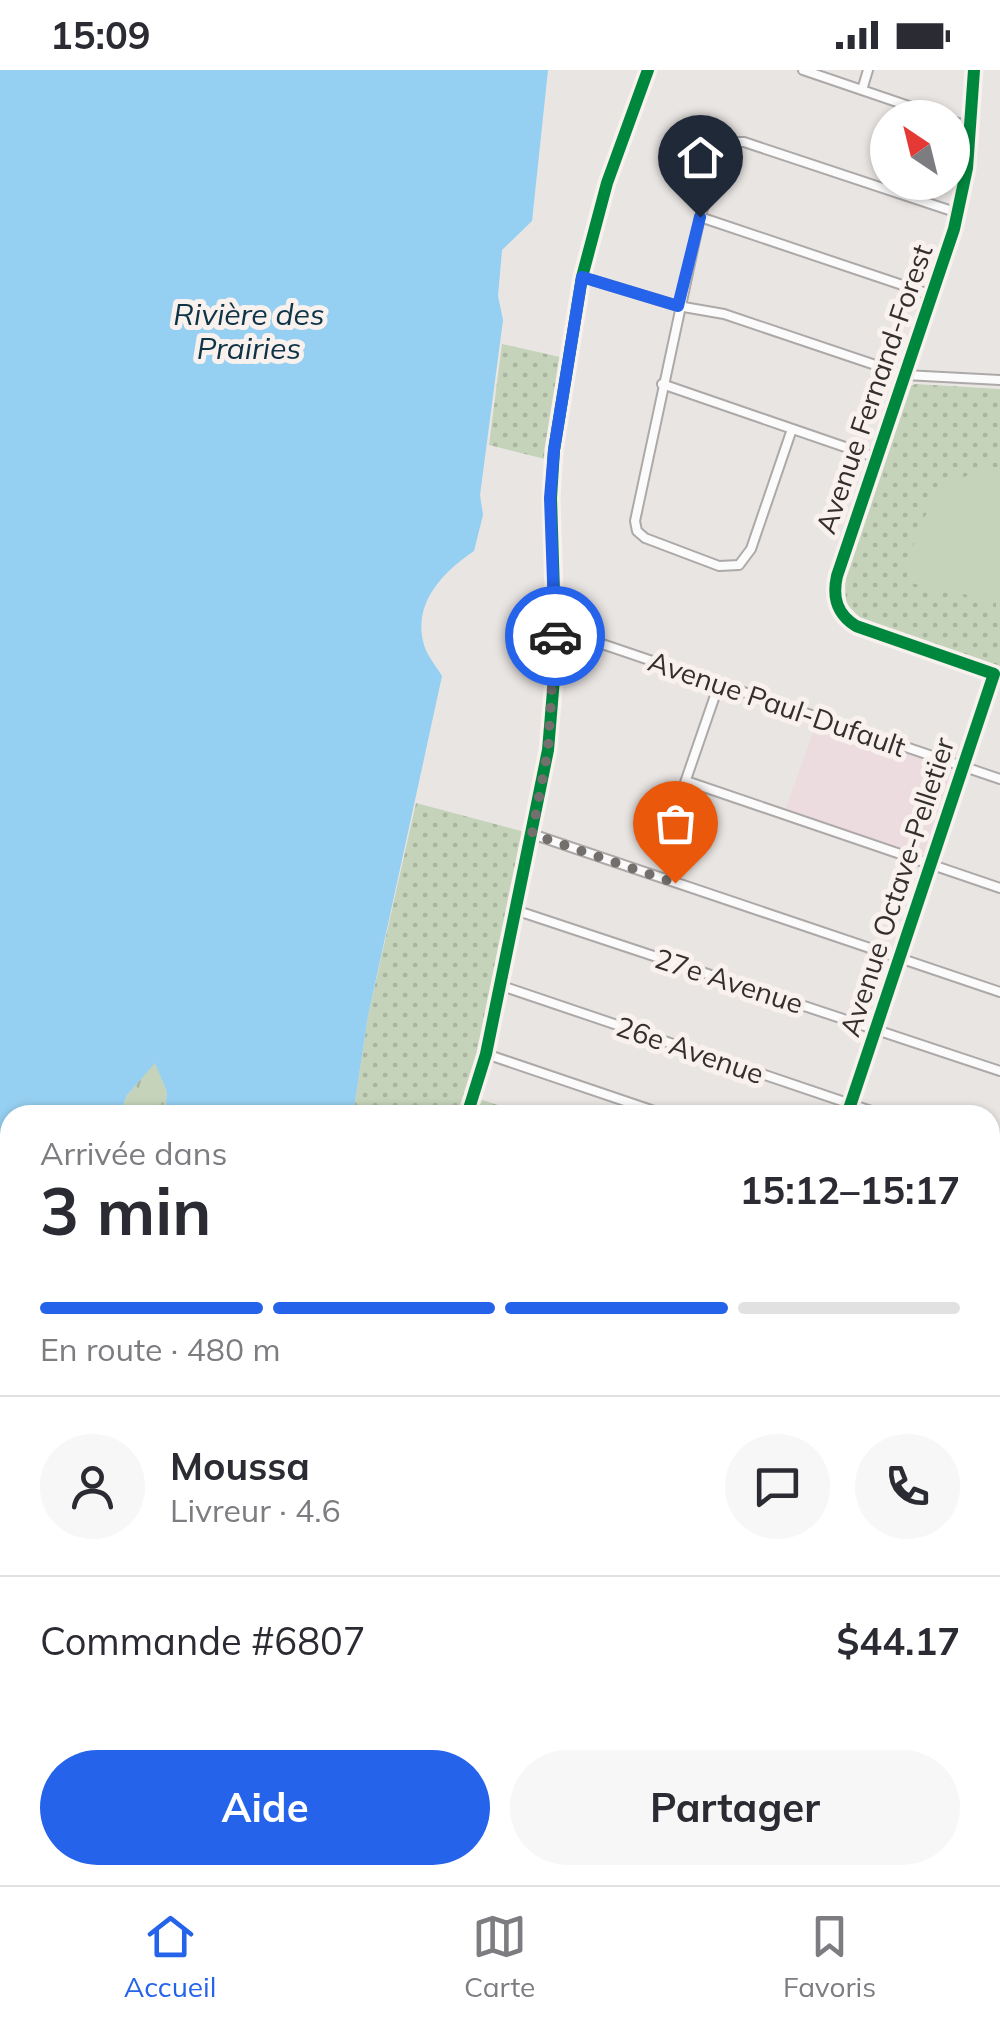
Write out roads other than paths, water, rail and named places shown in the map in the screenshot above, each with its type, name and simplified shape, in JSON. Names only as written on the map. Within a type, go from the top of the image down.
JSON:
[{"type":"street","points":[[470,1105],[486,1054],[552,719],[555,628],[550,498],[582,277],[607,183],[648,70]]},
{"type":"street","points":[[803,70],[891,100]]},
{"type":"street","points":[[862,90],[868,70]]},
{"type":"street","name":"Avenue Fernand-Forest","points":[[970,126],[974,70]]},
{"type":"street","points":[[792,429],[751,549],[739,566],[719,566],[645,538],[637,530],[635,521],[678,306],[720,152],[730,142],[744,142],[958,213]]},
{"type":"street","name":"Avenue Fernand-Forest","points":[[961,200],[834,595],[848,621],[856,626],[997,675]]},
{"type":"street","points":[[700,217],[932,295]]},
{"type":"street","points":[[582,277],[678,306],[724,314],[905,375],[1000,380]]},
{"type":"street","points":[[662,384],[878,458]]},
{"type":"street","name":"Avenue Paul-Dufault","points":[[555,628],[1000,779]]},
{"type":"street","name":"Avenue Octave-Pelletier","points":[[851,1104],[962,766],[997,675]]},
{"type":"street","points":[[671,824],[719,684]]},
{"type":"street","points":[[686,782],[1000,888]]},
{"type":"street","points":[[532,834],[1000,992]]},
{"type":"street","name":"27e Avenue","points":[[515,910],[1000,1071]]},
{"type":"street","name":"26e Avenue","points":[[498,985],[854,1105]]},
{"type":"street","points":[[486,1054],[636,1105]]},
{"type":"water","name":"Rivière des Prairies","points":[[0,70],[548,70],[532,221],[502,250],[498,296],[503,320],[480,495],[483,515],[474,551],[442,578],[423,613],[424,646],[442,676],[368,1016],[355,1105],[166,1105],[167,1092],[155,1063],[123,1105],[0,1105]]}]
